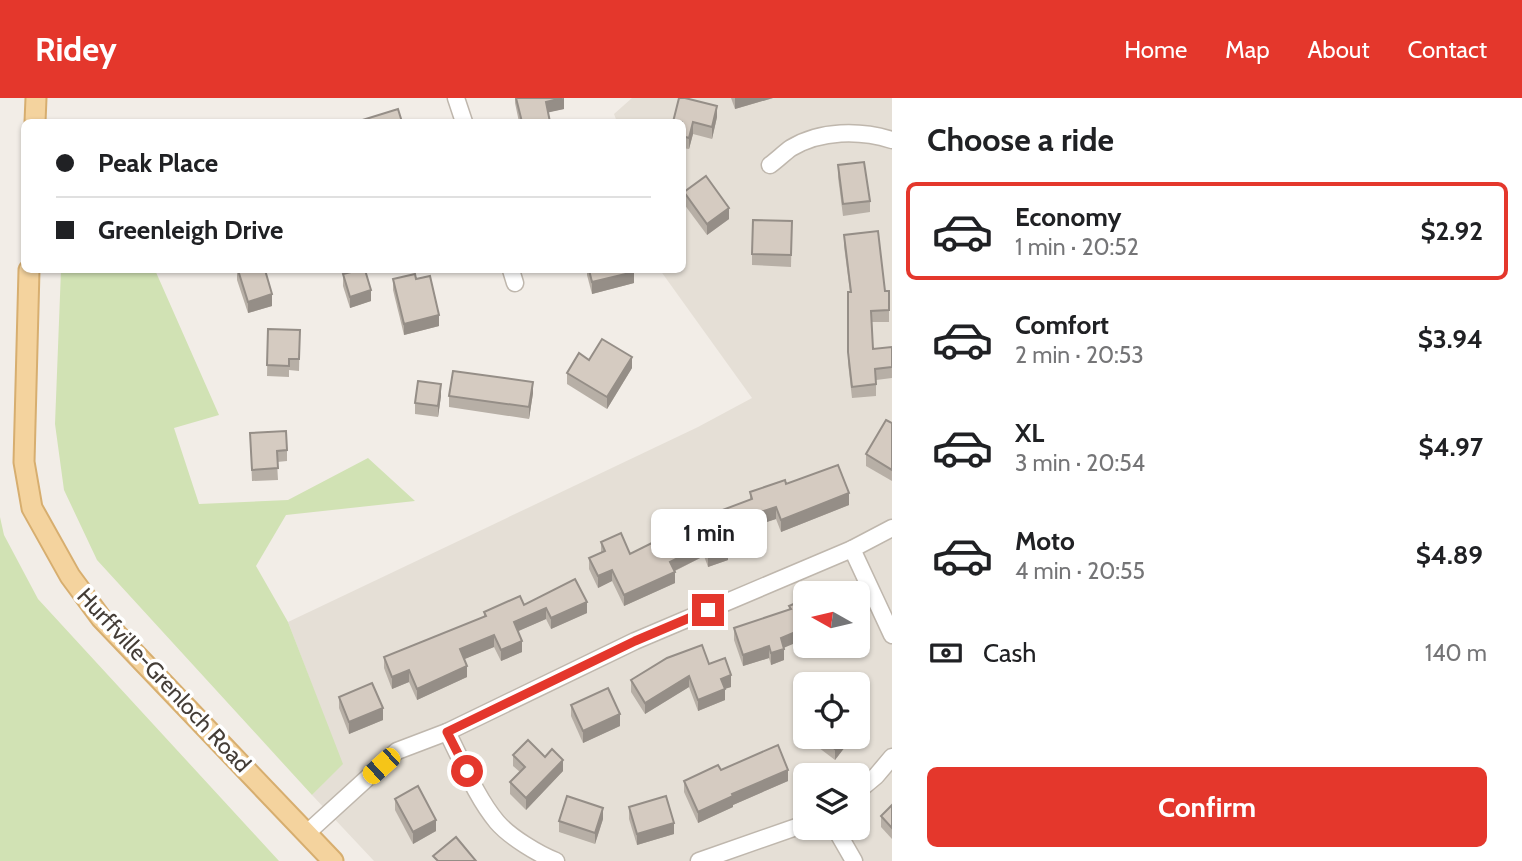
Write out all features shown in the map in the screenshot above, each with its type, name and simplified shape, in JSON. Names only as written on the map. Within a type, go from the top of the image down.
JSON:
[{"type":"main road","points":[[35,119],[36,98]]},
{"type":"main road","name":"Hurffville-Grenloch Road","points":[[29,273],[24,451],[32,508],[71,576],[101,618],[332,861]]},
{"type":"street","points":[[456,98],[463,119]]},
{"type":"street","points":[[770,166],[791,148],[834,134],[859,133],[892,140]]},
{"type":"street","points":[[307,833],[397,751],[447,732],[635,641],[852,549],[892,528]]},
{"type":"street","points":[[852,549],[892,635]]},
{"type":"street","points":[[447,732],[498,824],[540,855],[556,861]]},
{"type":"street","points":[[870,781],[892,757]]},
{"type":"street","points":[[699,861],[793,828]]},
{"type":"street","points":[[842,840],[854,861]]},
{"type":"shaded area","points":[[632,98],[892,98],[892,861],[374,861],[312,795],[342,764],[288,622],[698,427],[752,398],[662,273],[686,273],[686,119],[616,119],[614,114]]},
{"type":"green space","points":[[61,273],[156,273],[219,415],[174,428],[199,504],[288,500],[368,458],[415,501],[286,515],[256,566],[288,622],[343,764],[312,795],[97,560],[64,490],[55,424]]},
{"type":"green space","points":[[0,517],[4,535],[38,599],[279,861],[0,861]]},
{"type":"building","points":[[516,98],[562,98],[546,102],[549,119],[521,119]]},
{"type":"building","points":[[679,98],[717,106],[712,127],[693,122],[689,138],[686,137],[686,119],[674,119]]},
{"type":"building","points":[[398,109],[401,119],[366,119]]},
{"type":"building","points":[[864,162],[870,201],[843,204],[838,165]]},
{"type":"building","points":[[706,176],[729,208],[707,224],[686,195],[686,191]]},
{"type":"building","points":[[753,220],[792,221],[791,255],[752,254]]},
{"type":"building","points":[[878,231],[885,291],[889,291],[889,310],[871,311],[873,349],[892,347],[892,367],[875,369],[876,384],[852,387],[848,352],[848,292],[851,292],[844,235]]},
{"type":"building","points":[[239,273],[266,273],[272,294],[248,302]]},
{"type":"building","points":[[366,273],[371,290],[350,297],[343,274]]},
{"type":"building","points":[[590,273],[630,273],[592,282]]},
{"type":"building","points":[[415,274],[416,279],[430,276],[439,315],[404,324],[393,279]]},
{"type":"building","points":[[268,329],[300,330],[299,359],[289,359],[289,366],[267,365]]},
{"type":"building","points":[[602,339],[632,357],[607,397],[567,373],[579,353],[589,360]]},
{"type":"building","points":[[453,371],[533,382],[529,407],[449,396]]},
{"type":"building","points":[[418,381],[441,384],[438,406],[415,403]]},
{"type":"building","points":[[886,420],[892,423],[892,470],[866,454]]},
{"type":"building","points":[[286,431],[287,450],[277,451],[278,468],[252,470],[250,433]]},
{"type":"building","points":[[838,465],[849,493],[781,520],[776,507],[736,520],[739,529],[723,536],[728,549],[708,556],[704,545],[670,562],[675,572],[624,595],[612,570],[598,576],[589,558],[605,551],[601,542],[621,533],[630,554],[658,540],[654,533],[675,523],[677,527],[752,499],[750,492],[785,480],[786,484]]},
{"type":"building","points":[[575,579],[587,602],[551,618],[546,608],[514,622],[522,641],[501,650],[494,635],[460,649],[467,666],[417,689],[409,670],[392,677],[384,657],[486,616],[484,612],[520,596],[524,605]]},
{"type":"building","points":[[793,604],[793,633],[781,638],[784,649],[771,653],[769,646],[743,655],[734,628],[791,609],[789,606]]},
{"type":"building","points":[[702,645],[709,664],[725,658],[731,675],[721,679],[725,689],[698,700],[689,676],[645,703],[631,680],[667,658]]},
{"type":"building","points":[[372,683],[383,708],[349,722],[339,697]]},
{"type":"building","points":[[608,688],[620,714],[583,731],[571,705]]},
{"type":"building","points":[[528,740],[545,757],[552,749],[563,760],[526,798],[510,782],[525,767],[513,755]]},
{"type":"building","points":[[778,745],[788,770],[698,812],[684,781],[718,765],[721,770]]},
{"type":"building","points":[[418,786],[436,820],[413,832],[395,799]]},
{"type":"building","points":[[567,796],[603,808],[595,833],[559,821]]},
{"type":"building","points":[[666,796],[674,823],[637,834],[629,807]]},
{"type":"building","points":[[892,805],[892,828],[881,816]]},
{"type":"building","points":[[456,837],[476,861],[438,861],[433,856]]},
{"type":"route","points":[[467,771],[447,732],[635,641],[708,610]]}]
